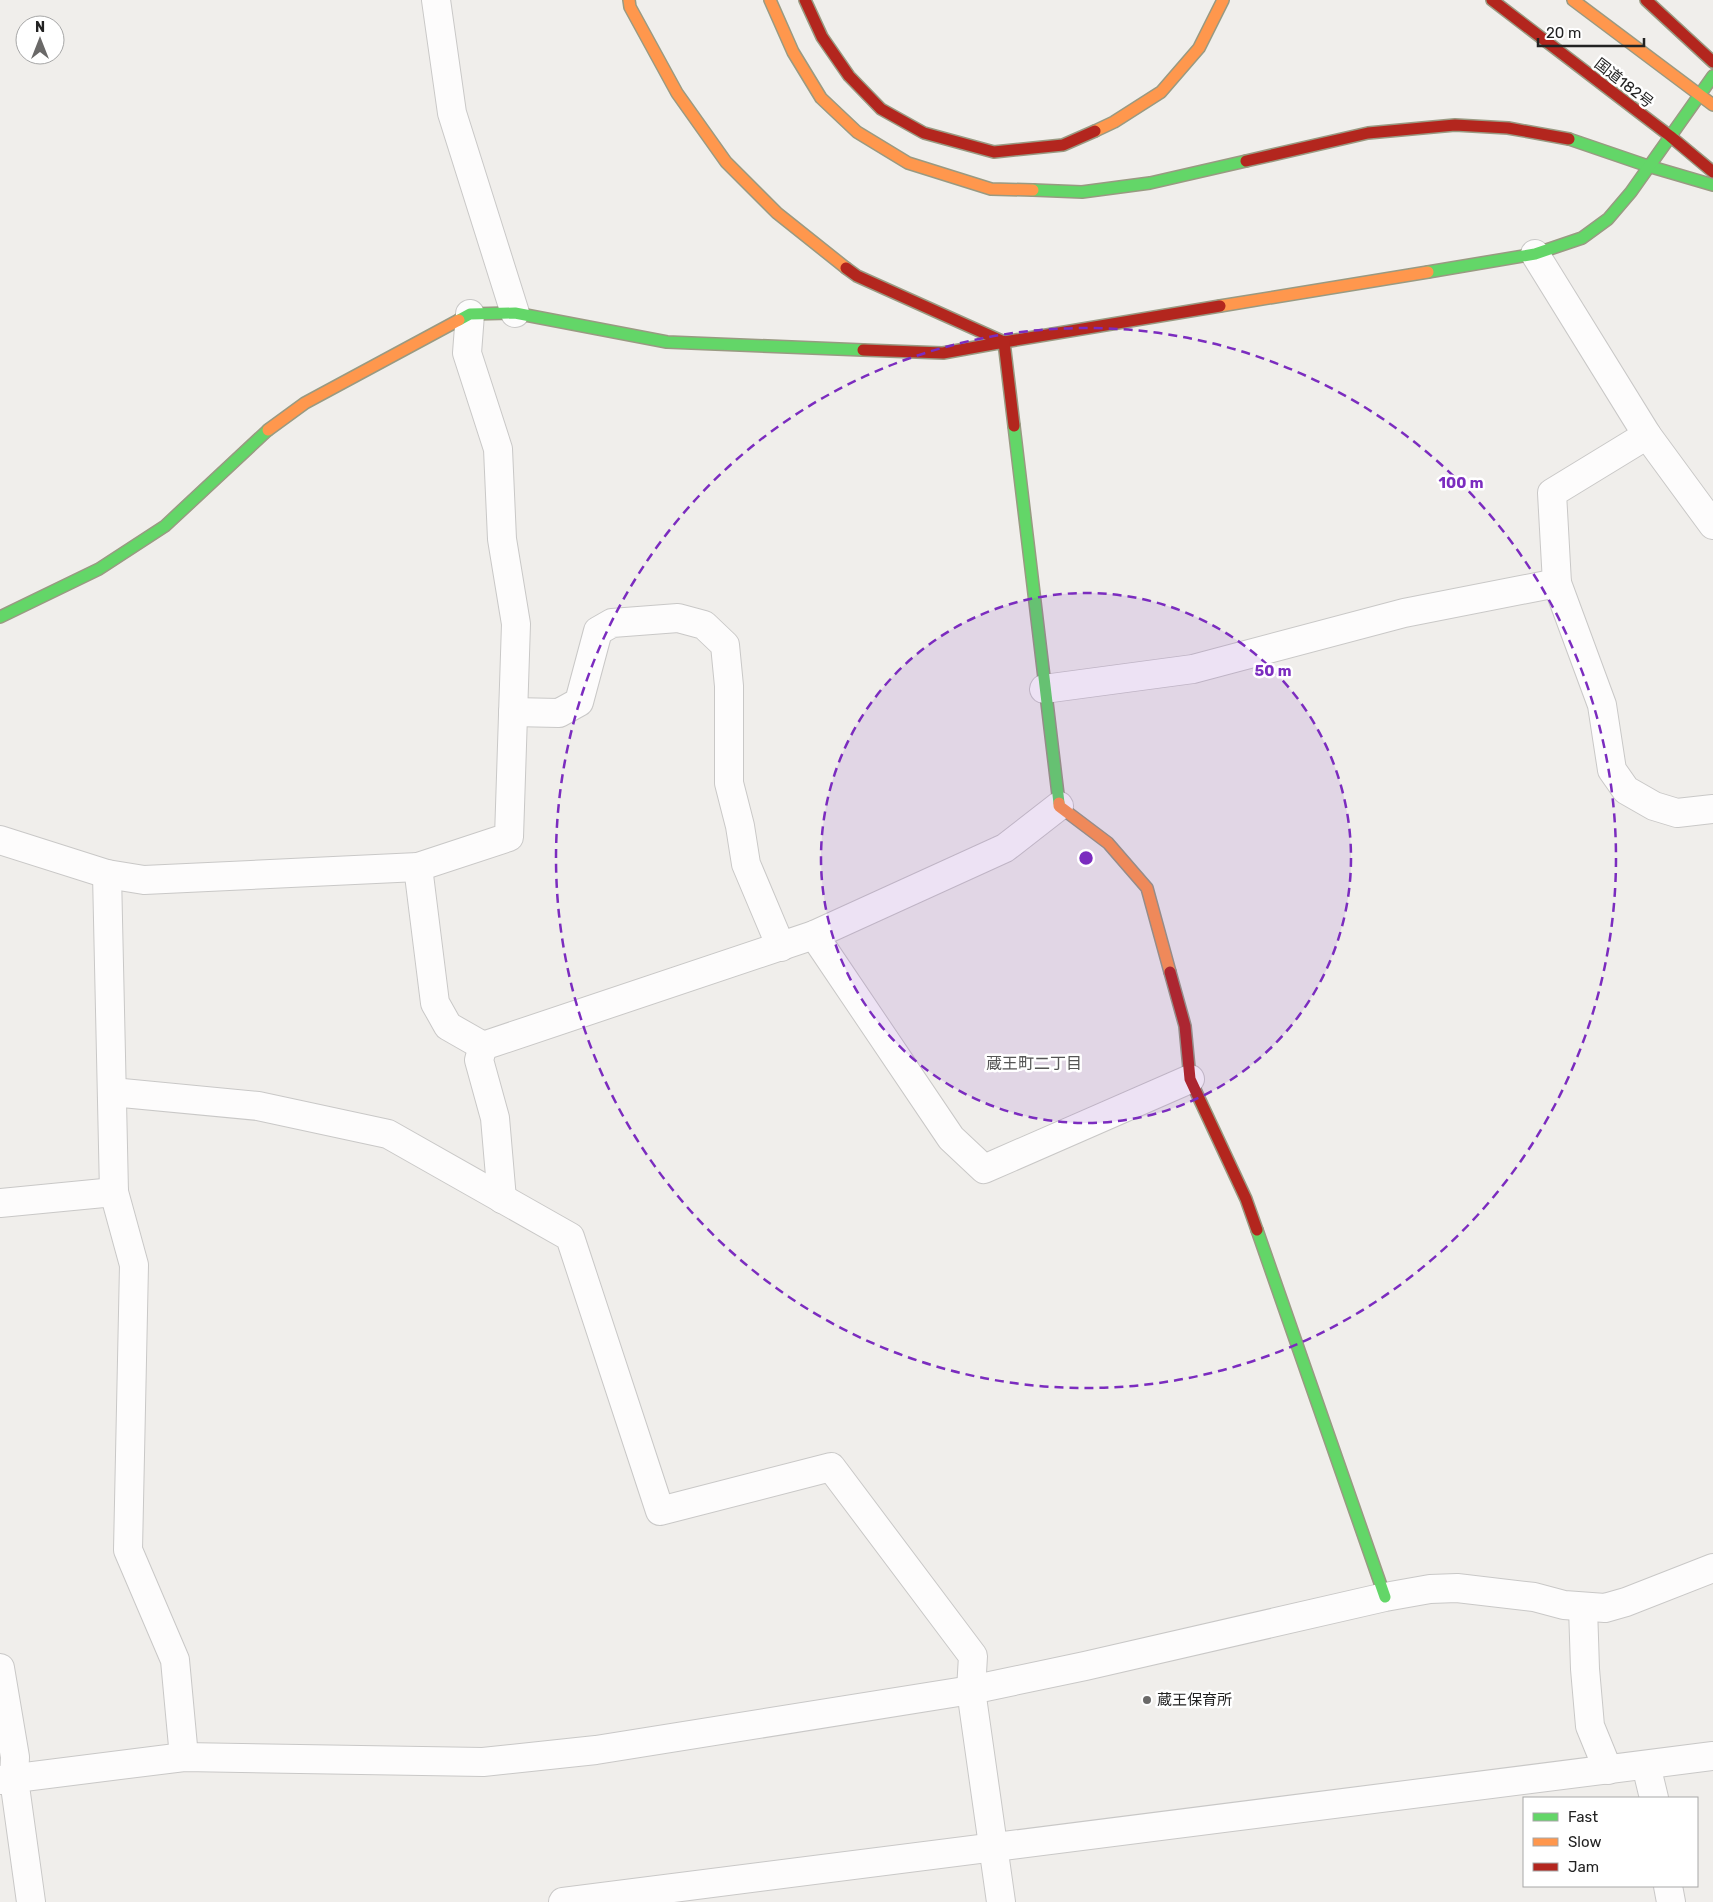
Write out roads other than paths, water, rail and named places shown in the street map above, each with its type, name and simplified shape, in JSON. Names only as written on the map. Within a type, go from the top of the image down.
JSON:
[{"type":"main road","points":[[629,0],[630,7],[677,93],[726,162],[777,213],[857,276],[1004,342]]},
{"type":"main road","points":[[770,0],[793,52],[821,98],[857,132],[908,163],[991,189],[1082,192],[1150,183],[1368,133],[1455,125],[1508,128],[1564,138],[1713,185]]},
{"type":"main road","points":[[805,0],[822,37],[849,76],[881,109],[924,133],[994,152],[1063,145],[1114,122],[1161,92],[1199,48],[1224,0]]},
{"type":"main road","name":"国道182号","points":[[1492,0],[1670,136],[1713,172]]},
{"type":"main road","points":[[1573,0],[1713,104]]},
{"type":"main road","points":[[1646,0],[1713,62]]},
{"type":"main road","points":[[0,617],[99,569],[165,526],[262,435],[305,403],[470,314],[515,313],[667,342],[944,352],[1535,254],[1582,238],[1608,218],[1631,192],[1713,76]]},
{"type":"main road","points":[[1004,342],[1059,806],[1108,843],[1147,888],[1185,1026],[1190,1079],[1246,1199],[1385,1597]]},
{"type":"street","points":[[436,0],[452,113],[515,313]]},
{"type":"street","points":[[1535,254],[1647,435],[1713,525]]},
{"type":"street","points":[[0,840],[107,874],[144,880],[418,867],[509,837],[516,624],[502,539],[498,449],[467,352],[470,314]]},
{"type":"street","points":[[1647,435],[1552,493],[1557,583],[1602,705],[1612,770],[1626,790],[1654,806],[1677,813],[1713,809]]},
{"type":"street","points":[[1044,689],[1192,669],[1404,613],[1557,583]]},
{"type":"street","points":[[513,712],[559,713],[579,702],[598,631],[612,623],[678,618],[704,625],[725,645],[730,686],[729,783],[740,826],[746,864],[781,946]]},
{"type":"street","points":[[418,867],[435,1003],[448,1026],[483,1046],[814,935],[1005,848],[1059,806]]},
{"type":"street","points":[[107,874],[114,1192],[134,1265],[128,1550],[175,1660],[184,1757]]},
{"type":"street","points":[[814,935],[951,1138],[984,1169],[1190,1079]]},
{"type":"street","points":[[483,1046],[480,1060],[496,1118],[502,1199]]},
{"type":"street","points":[[112,1092],[258,1106],[388,1134],[570,1237],[660,1511],[831,1466],[973,1656],[971,1690],[1001,1902]]},
{"type":"street","points":[[0,1203],[114,1192]]},
{"type":"street","points":[[7,1780],[184,1757],[483,1762],[596,1750],[971,1690],[1085,1666],[1385,1597],[1430,1589],[1457,1588],[1534,1597],[1564,1605],[1606,1608],[1713,1568]]},
{"type":"street","points":[[1583,1607],[1585,1669],[1590,1726],[1608,1770]]},
{"type":"street","points":[[0,1668],[15,1757],[7,1780],[31,1902]]},
{"type":"street","points":[[563,1902],[1713,1756]]},
{"type":"street","points":[[1646,1765],[1654,1797]]},
{"type":"street","points":[[1668,1887],[1671,1902]]},
{"type":"place","name":"蔵王保育所","points":[[1147,1700]]},
{"type":"district","name":"蔵王町二丁目","points":[[1034,1063]]}]
